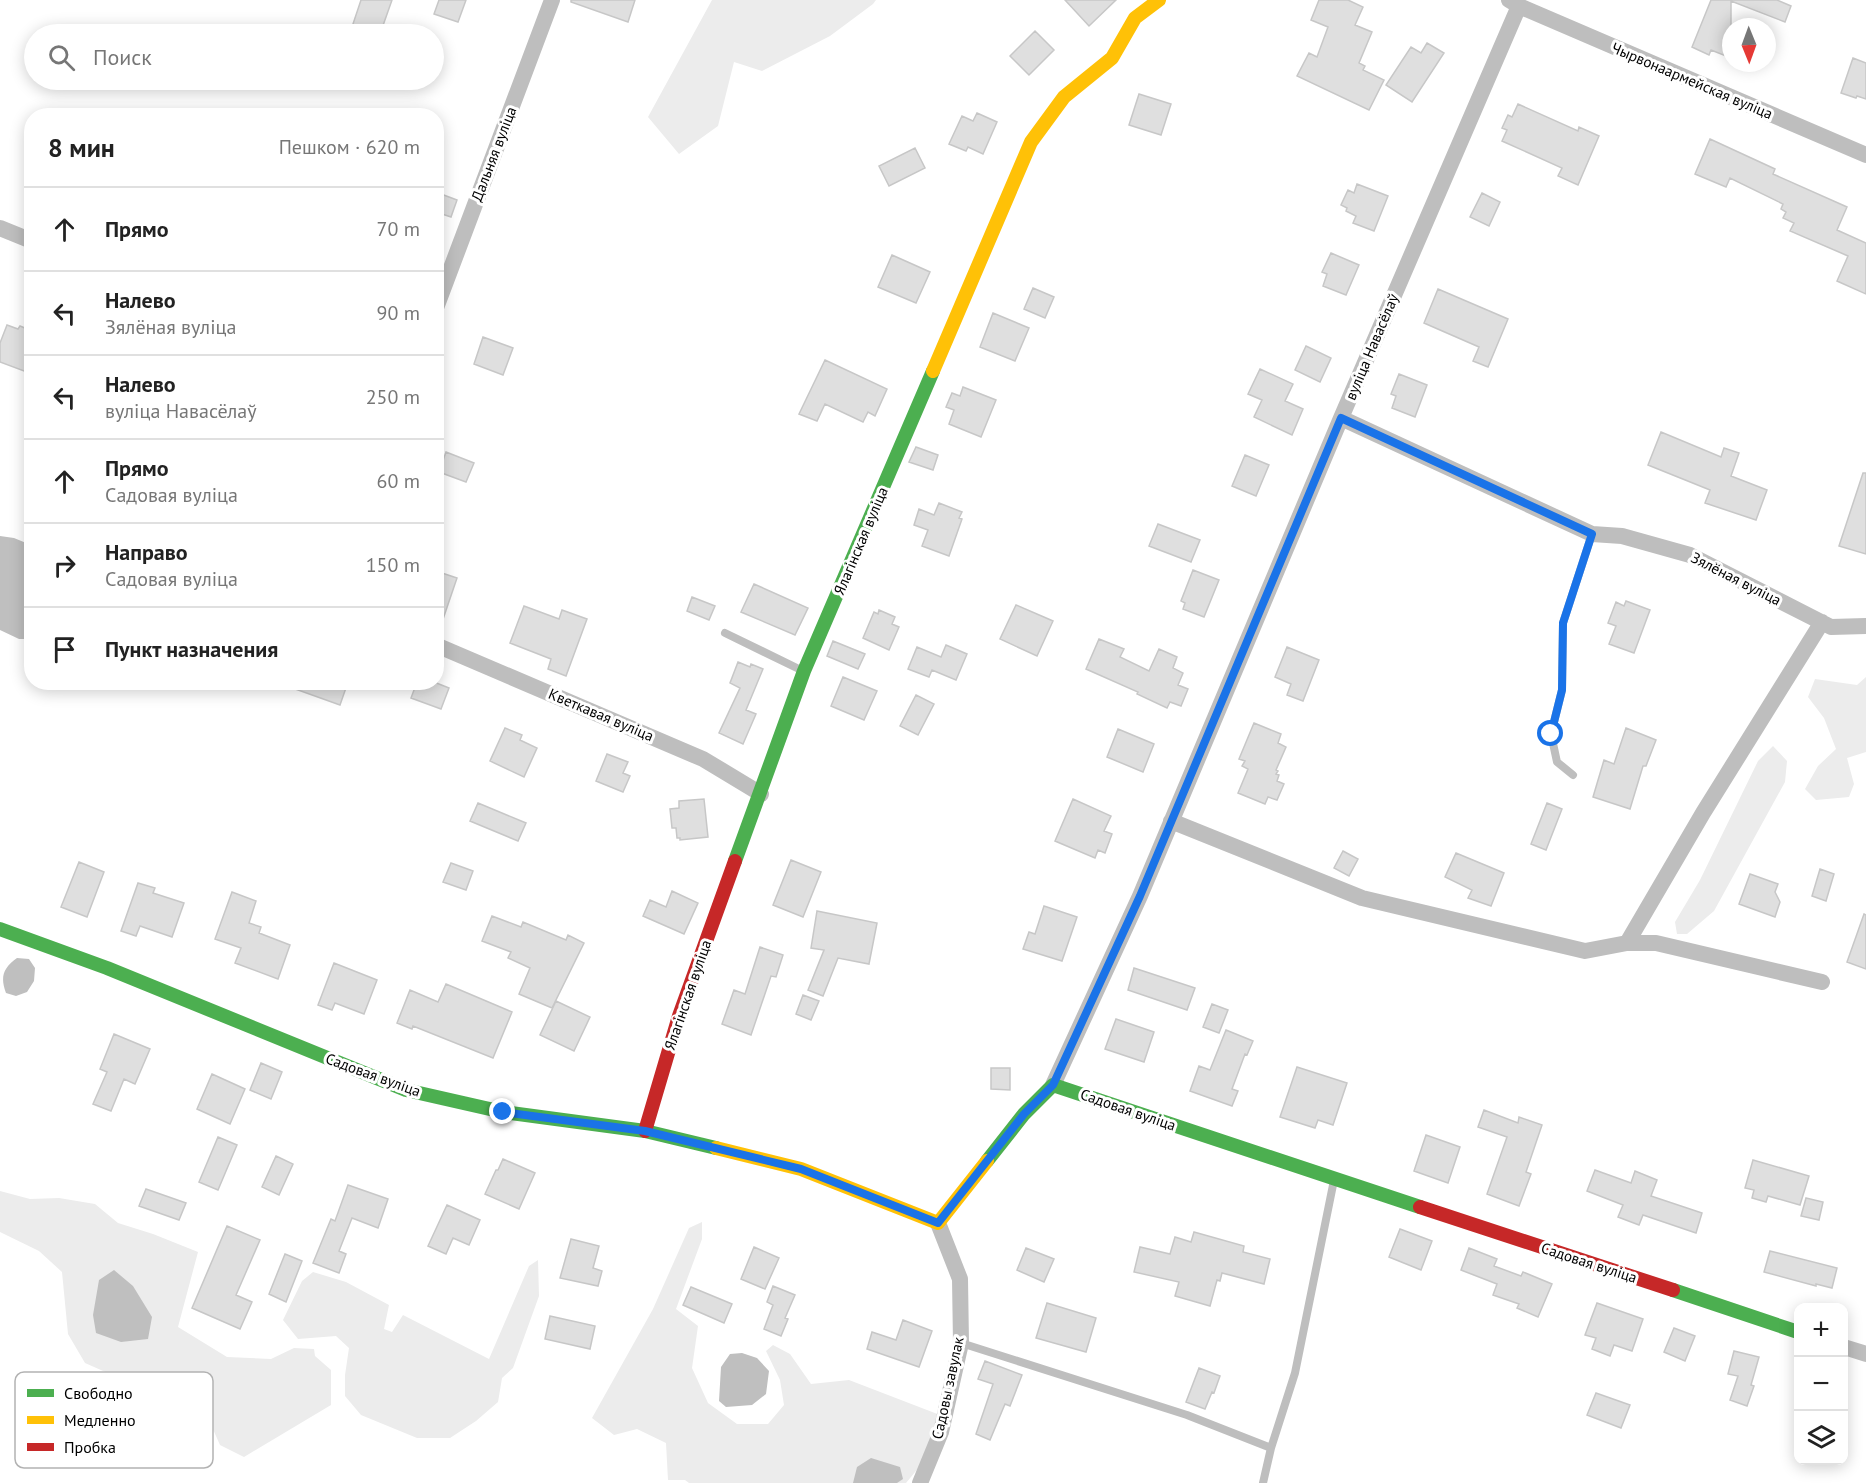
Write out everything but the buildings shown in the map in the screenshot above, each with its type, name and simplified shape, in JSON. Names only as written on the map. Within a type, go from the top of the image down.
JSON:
[{"type":"street","name":"Дальняя вуліца","points":[[444,287],[552,0]]},
{"type":"street","name":"Ялагінская вуліца","points":[[645,1131],[679,1016],[804,671],[1031,142],[1064,97],[1113,58],[1135,18],[1159,0]]},
{"type":"street","name":"Чырвонаармейская вуліца","points":[[1516,2],[1866,155]]},
{"type":"street","name":"вуліца Навасёлаў","points":[[1053,1085],[1140,896],[1516,2]]},
{"type":"street","points":[[0,228],[24,238]]},
{"type":"street","name":"Зялёная вуліца","points":[[1341,418],[1592,534],[1622,536],[1690,555],[1831,627],[1866,626]]},
{"type":"street","points":[[1627,943],[1703,813],[1822,622]]},
{"type":"street","name":"Кветкавая вуліца","points":[[444,648],[703,759],[761,794]]},
{"type":"street","points":[[1171,821],[1362,898],[1586,951],[1627,943],[1656,943],[1822,982]]},
{"type":"street","name":"Садовая вуліца","points":[[0,929],[107,968],[406,1090],[503,1112],[645,1131],[801,1169],[938,1223]]},
{"type":"street","points":[[938,1223],[1024,1114],[1053,1085]]},
{"type":"street","name":"Садовая вуліца","points":[[1053,1085],[1794,1331]]},
{"type":"street","name":"Садовы завулак","points":[[920,1483],[941,1432],[961,1343],[960,1280],[938,1223]]},
{"type":"street","points":[[1848,1348],[1866,1354]]},
{"type":"lane","points":[[1573,775],[1557,762],[1551,734],[1562,690],[1563,623],[1592,534]]},
{"type":"lane","points":[[725,633],[804,671]]},
{"type":"lane","points":[[1263,1483],[1271,1448],[1295,1373],[1335,1180]]},
{"type":"lane","points":[[961,1343],[1187,1415],[1271,1448]]},
{"type":"shaded area","points":[[712,0],[876,0],[830,36],[762,71],[734,62],[718,126],[679,154],[648,117]]},
{"type":"shaded area","points":[[0,536],[24,542],[24,639],[0,630]]},
{"type":"shaded area","points":[[1866,677],[1866,752],[1847,758],[1854,784],[1849,797],[1816,800],[1805,789],[1818,766],[1836,749],[1824,718],[1808,697],[1815,679],[1857,685]]},
{"type":"shaded area","points":[[1773,746],[1787,761],[1785,782],[1714,911],[1687,934],[1677,934],[1675,922],[1700,880],[1758,761]]},
{"type":"shaded area","points":[[17,958],[29,959],[35,968],[34,981],[27,992],[16,996],[6,993],[3,978],[6,969]]},
{"type":"shaded area","points":[[0,1191],[30,1199],[59,1198],[95,1204],[118,1223],[198,1252],[178,1327],[227,1357],[271,1359],[294,1348],[314,1349],[315,1356],[331,1370],[331,1405],[244,1457],[220,1445],[213,1429],[213,1372],[105,1372],[85,1363],[68,1334],[62,1272],[39,1251],[0,1232]]},
{"type":"shaded area","points":[[702,1222],[702,1239],[676,1309],[698,1326],[692,1368],[708,1403],[737,1424],[768,1424],[784,1405],[780,1380],[766,1351],[773,1345],[790,1354],[811,1384],[849,1380],[940,1415],[925,1460],[906,1483],[689,1483],[685,1480],[668,1480],[666,1443],[637,1429],[614,1435],[592,1418],[653,1309],[689,1228]]},
{"type":"shaded area","points":[[538,1260],[539,1296],[513,1368],[502,1378],[498,1402],[476,1421],[450,1438],[417,1438],[361,1415],[345,1396],[349,1348],[336,1336],[298,1339],[283,1320],[302,1281],[313,1272],[346,1282],[389,1305],[384,1329],[392,1332],[403,1315],[489,1359],[529,1266]]},
{"type":"shaded area","points":[[114,1270],[133,1286],[152,1317],[148,1339],[121,1342],[96,1333],[93,1315],[99,1280]]},
{"type":"shaded area","points":[[742,1353],[757,1358],[769,1371],[766,1394],[752,1405],[726,1407],[719,1401],[721,1367],[730,1354]]},
{"type":"shaded area","points":[[871,1458],[900,1467],[903,1479],[897,1483],[853,1483],[857,1467]]},
{"type":"traffic: fast","points":[[735,861],[804,671],[933,371]]},
{"type":"traffic: fast","points":[[0,929],[107,968],[406,1090],[503,1112],[645,1131],[716,1148]]},
{"type":"traffic: fast","points":[[987,1161],[1024,1114],[1053,1085],[1420,1207]]},
{"type":"traffic: fast","points":[[1673,1290],[1794,1331]]},
{"type":"traffic: slow","points":[[933,371],[1031,142],[1064,97],[1112,58],[1135,18],[1159,0]]},
{"type":"traffic: slow","points":[[716,1148],[801,1169],[938,1223],[987,1161]]},
{"type":"traffic: jam","points":[[645,1131],[679,1016],[735,861]]},
{"type":"traffic: jam","points":[[1420,1207],[1673,1290]]},
{"type":"route","points":[[503,1112],[645,1131],[801,1169],[938,1223],[1024,1114],[1053,1085],[1140,896],[1341,418],[1592,534],[1563,623],[1562,690],[1551,734]]}]
